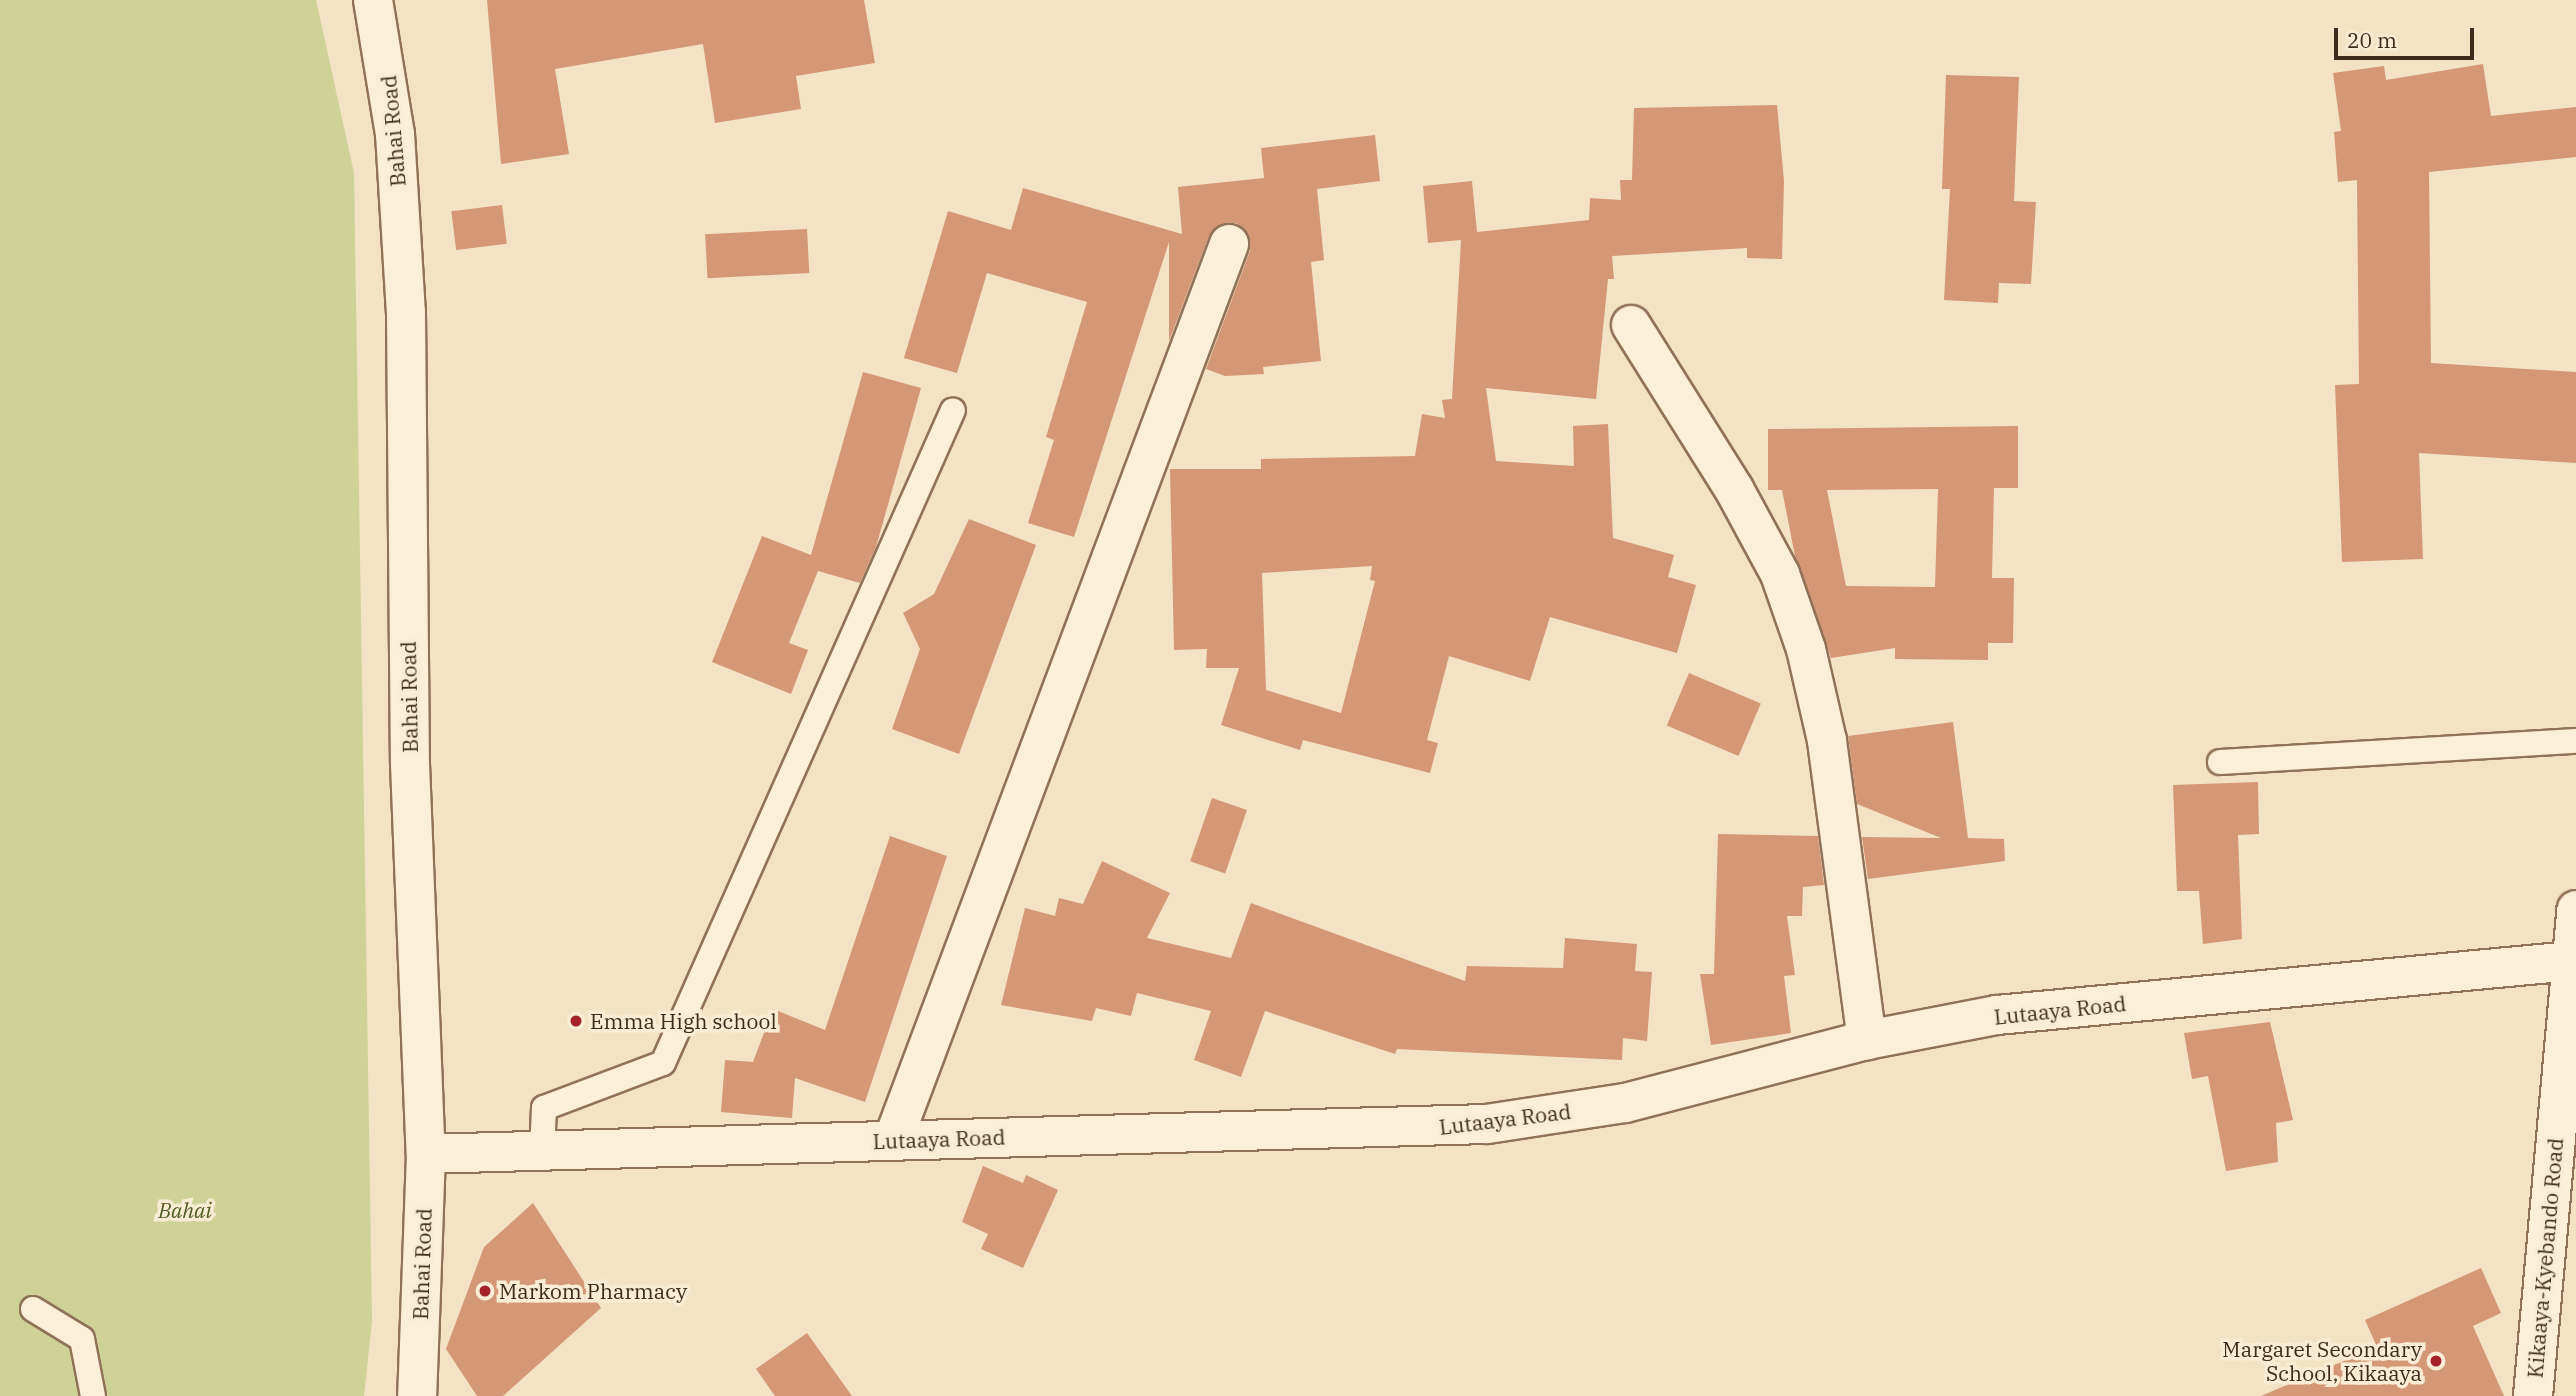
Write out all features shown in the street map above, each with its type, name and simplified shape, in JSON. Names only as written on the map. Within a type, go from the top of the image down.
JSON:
[{"type":"street","name":"Bahai Road","points":[[373,0],[395,134],[406,312],[410,764],[426,1154],[417,1396]]},
{"type":"street","points":[[893,1140],[1229,244]]},
{"type":"street","points":[[1631,325],[1774,562],[1806,649],[1827,741],[1867,1040]]},
{"type":"street","name":"Kikaaya-Kyebando Road","points":[[2533,1396],[2576,910]]},
{"type":"street","name":"Lutaaya Road","points":[[426,1154],[893,1140],[1419,1130],[1487,1124],[1625,1103],[1867,1040],[1997,1015],[2571,961]]},
{"type":"lane","points":[[541,1152],[544,1108],[663,1063],[953,410]]},
{"type":"lane","points":[[2220,762],[2576,741]]},
{"type":"lane","points":[[33,1309],[82,1339],[93,1396]]},
{"type":"green space","name":"Bahai","points":[[0,0],[316,0],[354,173],[372,1321],[364,1396],[0,1396]]},
{"type":"building","points":[[487,0],[864,0],[875,63],[796,76],[801,109],[715,123],[703,44],[555,69],[569,154],[501,164]]},
{"type":"building","points":[[2483,64],[2491,116],[2576,107],[2576,157],[2429,172],[2431,363],[2576,372],[2576,463],[2419,453],[2423,559],[2342,562],[2335,385],[2359,384],[2357,180],[2338,182],[2334,132],[2341,131],[2333,73],[2384,66],[2386,80]]},
{"type":"building","points":[[1946,75],[2019,77],[2014,201],[2036,202],[2031,284],[1999,283],[1998,303],[1944,300],[1950,189],[1942,189]]},
{"type":"building","points":[[1777,105],[1784,181],[1782,259],[1747,258],[1747,248],[1612,256],[1614,279],[1608,279],[1596,399],[1486,388],[1496,461],[1574,466],[1573,426],[1608,424],[1613,538],[1674,555],[1668,577],[1696,585],[1677,653],[1550,617],[1530,681],[1449,656],[1427,740],[1438,743],[1430,773],[1303,740],[1300,750],[1221,725],[1239,668],[1206,668],[1207,649],[1174,650],[1170,469],[1261,469],[1261,459],[1415,456],[1422,414],[1445,418],[1442,400],[1452,399],[1461,240],[1428,243],[1423,186],[1472,181],[1477,232],[1589,220],[1590,198],[1621,200],[1620,180],[1632,180],[1634,108]],"holes":[[[1372,566],[1370,580],[1375,581],[1341,713],[1266,690],[1262,573]]]},
{"type":"building","points":[[1375,135],[1380,181],[1317,189],[1324,260],[1311,262],[1321,361],[1263,367],[1264,374],[1225,376],[1206,369],[1250,251],[1246,231],[1236,223],[1225,223],[1209,236],[1169,341],[1169,242],[1074,537],[1028,523],[1054,440],[1046,437],[1087,302],[987,273],[957,373],[904,358],[948,211],[1011,230],[1023,188],[1182,234],[1178,187],[1264,178],[1261,148]]},
{"type":"building","points":[[502,205],[507,244],[456,250],[451,211]]},
{"type":"building","points":[[807,229],[809,273],[707,278],[705,234]]},
{"type":"building","points":[[863,372],[921,388],[876,547],[860,583],[818,571],[789,643],[808,650],[791,694],[712,662],[762,536],[811,555]]},
{"type":"building","points":[[2018,426],[2018,488],[1994,488],[1992,578],[2014,578],[2013,643],[1988,643],[1988,660],[1895,659],[1895,648],[1831,658],[1795,556],[1782,490],[1768,490],[1768,429]],"holes":[[[1938,489],[1935,587],[1846,586],[1827,490]]]},
{"type":"building","points":[[969,519],[1036,545],[959,754],[892,729],[920,649],[903,613],[934,594]]},
{"type":"building","points":[[1689,673],[1761,703],[1739,756],[1667,725]]},
{"type":"building","points":[[1953,722],[1968,838],[2004,839],[2005,861],[1868,879],[1862,837],[1941,838],[1857,804],[1848,736]]},
{"type":"building","points":[[2258,782],[2259,834],[2238,835],[2242,939],[2203,944],[2199,891],[2177,891],[2173,785]]},
{"type":"building","points":[[1212,798],[1247,810],[1225,873],[1190,861]]},
{"type":"building","points":[[1718,834],[1818,836],[1824,885],[1803,887],[1802,916],[1787,916],[1795,975],[1784,976],[1791,1033],[1711,1045],[1700,974],[1714,974]]},
{"type":"building","points":[[890,836],[947,856],[865,1102],[795,1078],[792,1118],[721,1112],[725,1060],[753,1062],[773,1009],[825,1030]]},
{"type":"building","points":[[1102,861],[1170,893],[1147,938],[1231,958],[1251,903],[1465,981],[1467,966],[1563,968],[1565,938],[1637,944],[1635,971],[1652,972],[1647,1041],[1623,1038],[1622,1060],[1397,1049],[1395,1054],[1265,1011],[1241,1077],[1194,1060],[1211,1011],[1137,993],[1131,1016],[1096,1008],[1092,1021],[1001,1005],[1025,908],[1055,916],[1059,898],[1083,904]]},
{"type":"building","points":[[2270,1022],[2293,1120],[2276,1123],[2278,1162],[2226,1171],[2208,1076],[2192,1079],[2184,1033]]},
{"type":"building","points":[[983,1166],[1023,1183],[1026,1175],[1058,1190],[1023,1268],[981,1249],[988,1234],[962,1222]]},
{"type":"building","points":[[533,1203],[601,1308],[503,1396],[477,1396],[446,1349],[484,1247]]},
{"type":"building","name":"Margaret Secondary School, Kikaaya","points":[[2481,1268],[2501,1313],[2473,1326],[2504,1396],[2261,1396],[2377,1347],[2365,1320]]},
{"type":"building","points":[[807,1333],[852,1396],[775,1396],[756,1369]]},
{"type":"place","name":"Emma High school","points":[[576,1021]]},
{"type":"place","name":"Markom Pharmacy","points":[[485,1291]]},
{"type":"place","name":"Margaret Secondary School, Kikaaya","points":[[2436,1361]]}]
